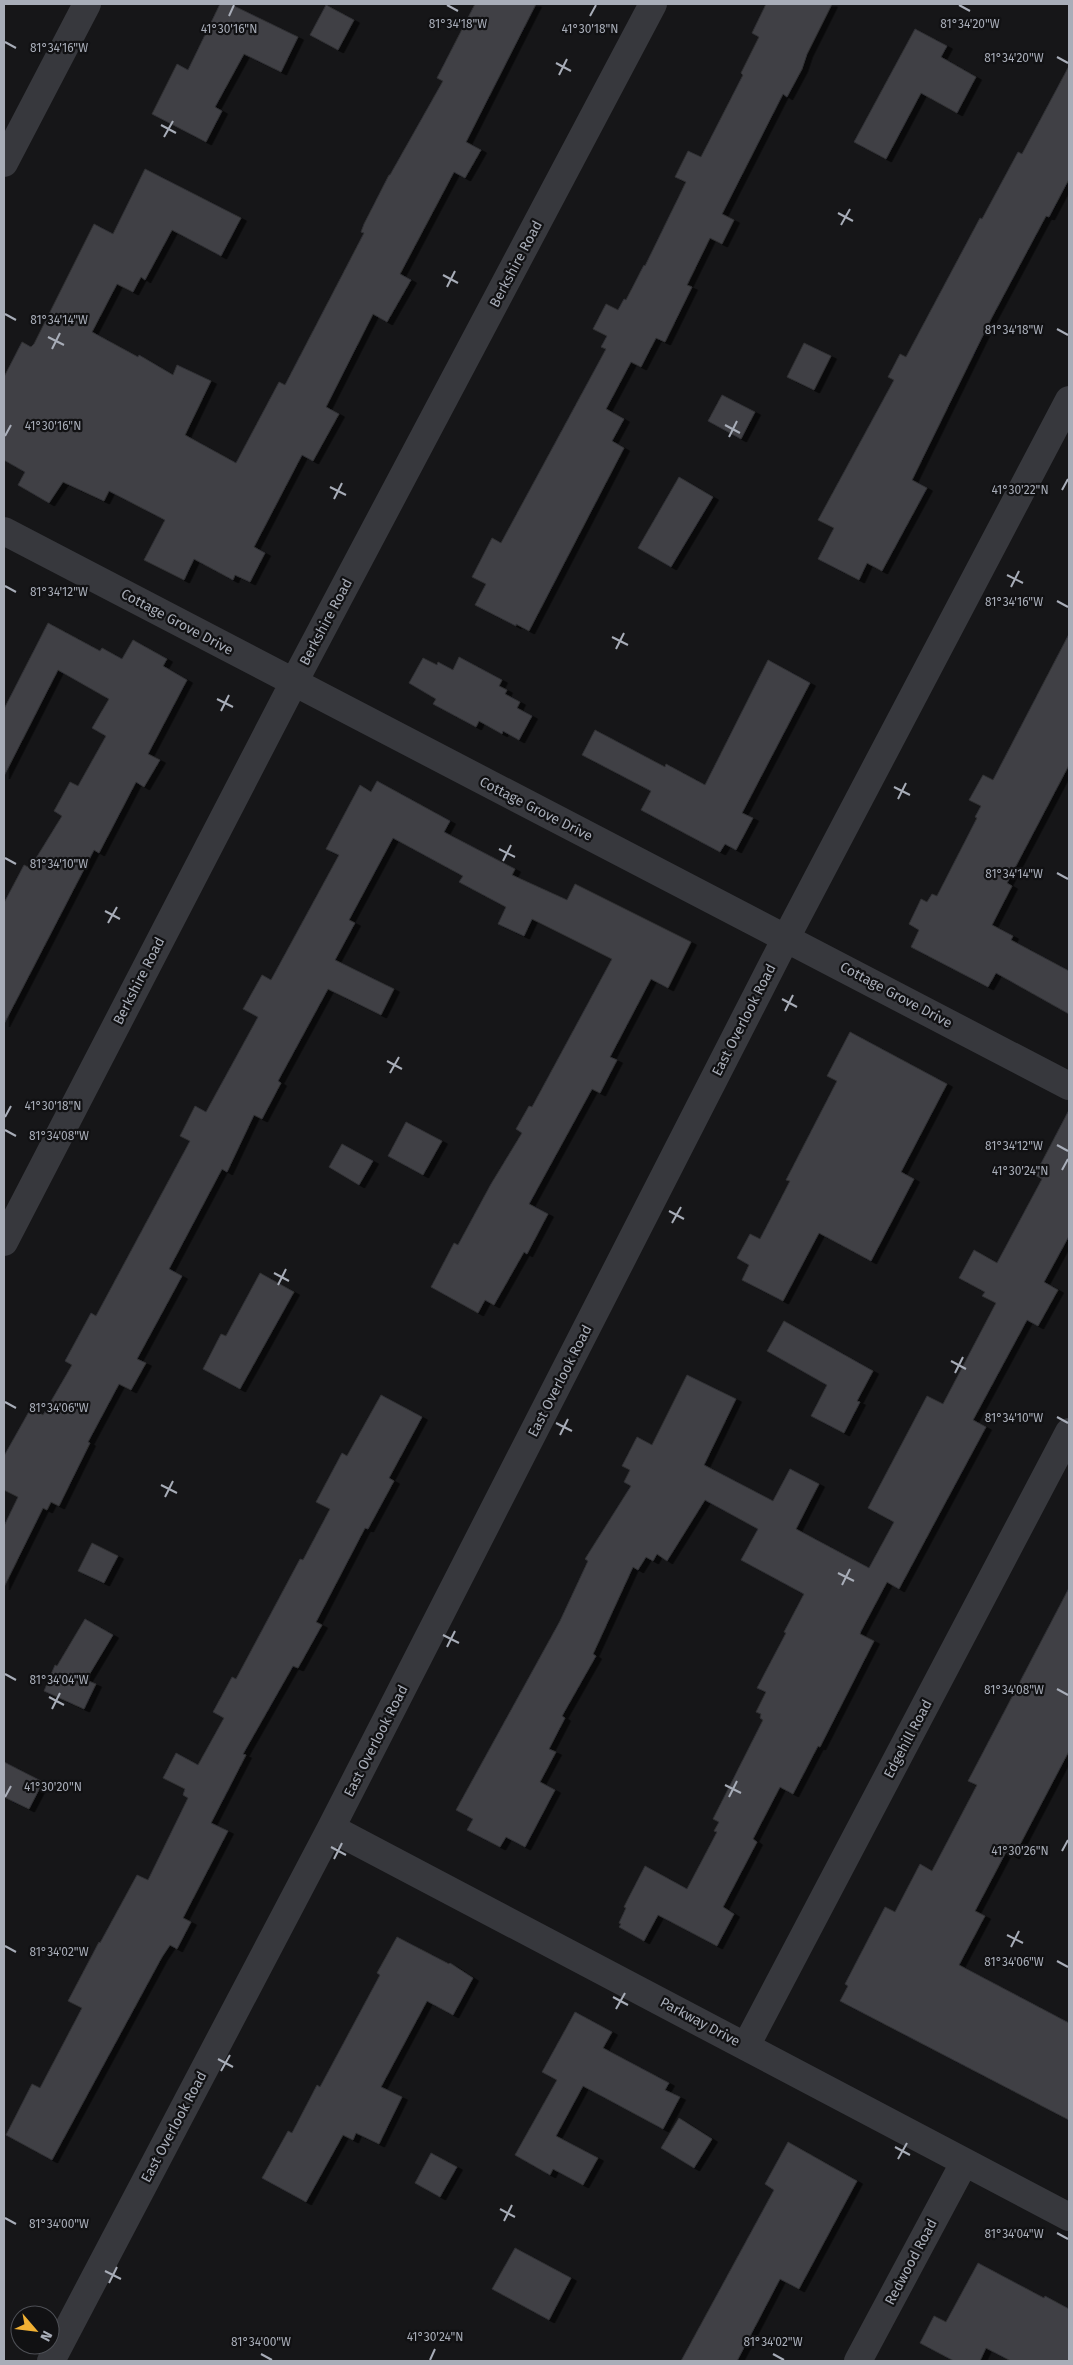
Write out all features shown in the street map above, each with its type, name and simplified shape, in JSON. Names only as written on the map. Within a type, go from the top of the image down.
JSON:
[{"type":"street","points":[[4,163],[87,4]]},
{"type":"street","name":"Berkshire Road","points":[[4,1242],[293,684],[653,4]]},
{"type":"street","name":"East Overlook Road","points":[[51,2361],[332,1828],[786,938],[1069,400]]},
{"type":"street","name":"Cottage Grove Drive","points":[[4,531],[293,684],[1069,1086]]},
{"type":"street","name":"Edgehill Road","points":[[746,2046],[1069,1432]]},
{"type":"street","name":"Parkway Drive","points":[[332,1828],[1069,2217]]},
{"type":"street","name":"Redwood Road","points":[[858,2361],[964,2163]]},
{"type":"building","points":[[220,4],[230,4],[298,37],[281,72],[244,54],[215,107],[222,111],[206,142],[152,114],[177,64],[188,70]]},
{"type":"building","points":[[475,4],[536,4],[466,142],[481,150],[465,178],[454,172],[400,274],[411,280],[387,322],[373,314],[326,407],[339,414],[313,461],[302,455],[254,547],[265,553],[250,582],[235,575],[233,580],[194,559],[184,580],[144,560],[165,520],[109,491],[104,501],[63,482],[49,503],[18,485],[25,472],[4,460],[4,377],[22,342],[31,347],[34,344],[94,224],[113,234],[145,169],[241,218],[221,256],[172,230],[145,280],[141,277],[133,292],[117,284],[92,332],[138,357],[139,355],[173,375],[177,365],[211,381],[185,435],[236,463],[279,382],[285,385],[364,233],[361,232],[364,224],[389,175],[443,81],[437,78]]},
{"type":"building","points":[[766,4],[832,4],[807,54],[802,69],[787,97],[783,94],[722,214],[734,220],[722,244],[710,238],[687,285],[692,287],[665,342],[656,338],[641,367],[631,362],[606,409],[624,419],[612,441],[624,448],[529,631],[516,624],[516,626],[475,605],[486,584],[472,577],[492,538],[501,543],[606,349],[601,347],[607,336],[593,329],[606,304],[618,310],[624,299],[626,300],[645,266],[686,182],[675,177],[688,151],[701,157],[743,75],[741,73],[759,37],[752,33]]},
{"type":"building","points":[[326,5],[354,20],[338,50],[310,35]]},
{"type":"building","points":[[915,29],[947,46],[941,57],[976,77],[957,113],[921,93],[886,159],[854,142]]},
{"type":"building","points":[[1069,66],[1069,179],[1049,217],[1046,216],[991,319],[912,480],[927,488],[882,571],[867,563],[859,580],[818,559],[834,528],[818,520],[894,380],[888,377],[900,354],[906,357],[980,218],[982,219],[1018,152],[1022,154]]},
{"type":"building","points":[[804,343],[831,356],[814,390],[787,377]]},
{"type":"building","points":[[722,395],[755,412],[741,439],[708,421]]},
{"type":"building","points":[[679,477],[713,497],[671,567],[638,548]]},
{"type":"building","points":[[48,623],[100,651],[102,648],[122,659],[133,640],[167,659],[163,666],[187,680],[148,754],[160,760],[144,787],[136,782],[99,853],[94,850],[4,1024],[4,903],[24,865],[30,868],[62,816],[54,811],[70,782],[78,786],[106,736],[92,728],[109,699],[58,670],[4,776],[4,709]]},
{"type":"building","points":[[1069,634],[1069,765],[1007,883],[1012,886],[992,925],[1013,936],[1011,940],[1069,971],[1069,1014],[996,973],[988,987],[911,947],[919,930],[909,924],[921,899],[927,902],[932,894],[937,896],[977,818],[975,817],[981,806],[969,800],[983,775],[993,780]]},
{"type":"building","points":[[459,657],[502,680],[499,686],[507,690],[505,694],[520,702],[517,708],[532,716],[519,740],[503,731],[502,734],[479,721],[476,727],[433,704],[436,699],[409,683],[423,658],[437,665],[438,662],[453,670]]},
{"type":"building","points":[[768,660],[810,683],[742,813],[753,818],[736,850],[725,844],[720,852],[641,810],[651,791],[582,755],[595,730],[665,767],[666,764],[705,785]]},
{"type":"building","points":[[377,781],[450,821],[444,832],[515,869],[512,875],[567,900],[575,884],[691,942],[668,988],[651,979],[610,1057],[617,1060],[600,1093],[592,1089],[529,1204],[548,1214],[527,1254],[524,1252],[494,1305],[485,1300],[478,1313],[431,1287],[454,1243],[458,1245],[491,1184],[522,1133],[516,1129],[529,1106],[532,1107],[612,959],[532,919],[524,936],[498,924],[506,907],[459,882],[463,876],[393,838],[349,920],[355,923],[335,960],[394,989],[381,1015],[328,989],[278,1081],[281,1083],[262,1119],[254,1115],[227,1172],[222,1169],[169,1269],[182,1276],[137,1359],[146,1363],[131,1390],[119,1384],[88,1442],[90,1443],[59,1506],[51,1502],[47,1510],[43,1508],[4,1587],[4,1526],[18,1497],[4,1490],[4,1456],[31,1408],[43,1415],[72,1365],[65,1361],[91,1313],[96,1316],[190,1141],[180,1136],[195,1106],[206,1112],[258,1017],[243,1009],[262,975],[271,980],[339,855],[326,849],[360,785],[371,792]]},
{"type":"building","points":[[850,1032],[947,1084],[901,1172],[914,1179],[871,1261],[819,1233],[783,1301],[742,1280],[749,1265],[737,1258],[750,1234],[760,1239],[790,1181],[786,1180],[837,1081],[827,1076]]},
{"type":"building","points":[[1069,1110],[1069,1236],[1044,1282],[1058,1290],[1038,1326],[1027,1320],[973,1420],[986,1427],[899,1589],[887,1582],[861,1631],[860,1634],[874,1641],[820,1747],[818,1746],[793,1794],[780,1787],[753,1839],[757,1842],[723,1907],[734,1914],[717,1946],[658,1915],[644,1941],[619,1927],[626,1908],[624,1907],[645,1866],[687,1889],[717,1832],[714,1831],[719,1822],[713,1819],[763,1720],[760,1718],[761,1714],[756,1712],[766,1692],[757,1688],[804,1594],[741,1560],[758,1529],[705,1500],[667,1561],[657,1554],[653,1561],[646,1557],[638,1570],[633,1567],[593,1654],[596,1656],[562,1716],[565,1718],[549,1749],[556,1752],[540,1782],[555,1790],[525,1847],[506,1837],[500,1847],[467,1830],[473,1819],[456,1810],[560,1621],[588,1561],[585,1559],[631,1486],[624,1482],[630,1470],[622,1466],[637,1437],[652,1445],[687,1375],[736,1399],[704,1465],[773,1501],[790,1469],[819,1484],[796,1529],[869,1568],[894,1522],[868,1508],[927,1396],[943,1404],[996,1303],[982,1296],[985,1292],[959,1278],[974,1250],[997,1263],[1042,1179],[1035,1175]]},
{"type":"building","points":[[406,1122],[442,1141],[423,1175],[388,1156]]},
{"type":"building","points":[[342,1144],[373,1161],[359,1185],[329,1167]]},
{"type":"building","points":[[260,1273],[294,1292],[240,1389],[203,1369],[221,1334],[226,1336]]},
{"type":"building","points":[[784,1321],[873,1371],[857,1401],[860,1402],[844,1433],[811,1416],[827,1385],[767,1351]]},
{"type":"building","points":[[381,1395],[422,1417],[389,1478],[394,1481],[368,1529],[365,1528],[316,1622],[322,1625],[298,1668],[293,1666],[243,1754],[246,1755],[211,1823],[228,1831],[183,1918],[191,1922],[177,1949],[170,1945],[162,1957],[52,2160],[6,2135],[32,2084],[40,2088],[82,2008],[68,2001],[99,1942],[137,1875],[148,1880],[188,1798],[183,1795],[185,1789],[163,1778],[176,1753],[198,1765],[224,1718],[213,1712],[232,1677],[236,1679],[300,1559],[303,1560],[330,1509],[316,1502],[342,1453],[347,1456]]},
{"type":"building","points":[[92,1543],[118,1556],[104,1583],[78,1571]]},
{"type":"building","points":[[1069,1588],[1069,1751],[1014,1856],[1006,1852],[975,1911],[985,1916],[959,1965],[1069,2023],[1069,2120],[840,2001],[848,1986],[845,1984],[885,1907],[895,1912],[920,1864],[932,1871],[977,1785],[968,1781]]},
{"type":"building","points":[[85,1619],[113,1635],[86,1680],[96,1684],[84,1709],[44,1691],[55,1665],[57,1666]]},
{"type":"building","points":[[4,1762],[43,1782],[29,1809],[4,1797]]},
{"type":"building","points":[[397,1937],[450,1963],[473,1978],[453,2015],[427,2001],[381,2087],[402,2097],[379,2144],[356,2133],[353,2140],[343,2135],[306,2202],[262,2178],[288,2131],[292,2133],[317,2085],[320,2087],[380,1975],[377,1973]]},
{"type":"building","points":[[575,2012],[612,2032],[603,2048],[669,2083],[665,2090],[680,2097],[663,2129],[583,2086],[556,2136],[598,2158],[583,2185],[553,2169],[550,2175],[515,2155],[557,2080],[542,2072]]},
{"type":"building","points":[[679,2118],[712,2139],[694,2168],[661,2148]]},
{"type":"building","points":[[788,2142],[857,2181],[799,2289],[780,2279],[737,2361],[681,2361],[774,2190],[765,2184]]},
{"type":"building","points":[[431,2153],[457,2167],[440,2197],[415,2183]]},
{"type":"building","points":[[515,2248],[571,2278],[549,2320],[492,2289]]},
{"type":"building","points":[[978,2263],[1069,2309],[1069,2361],[1011,2361],[986,2348],[980,2361],[954,2361],[920,2343],[934,2316],[946,2322]]}]
